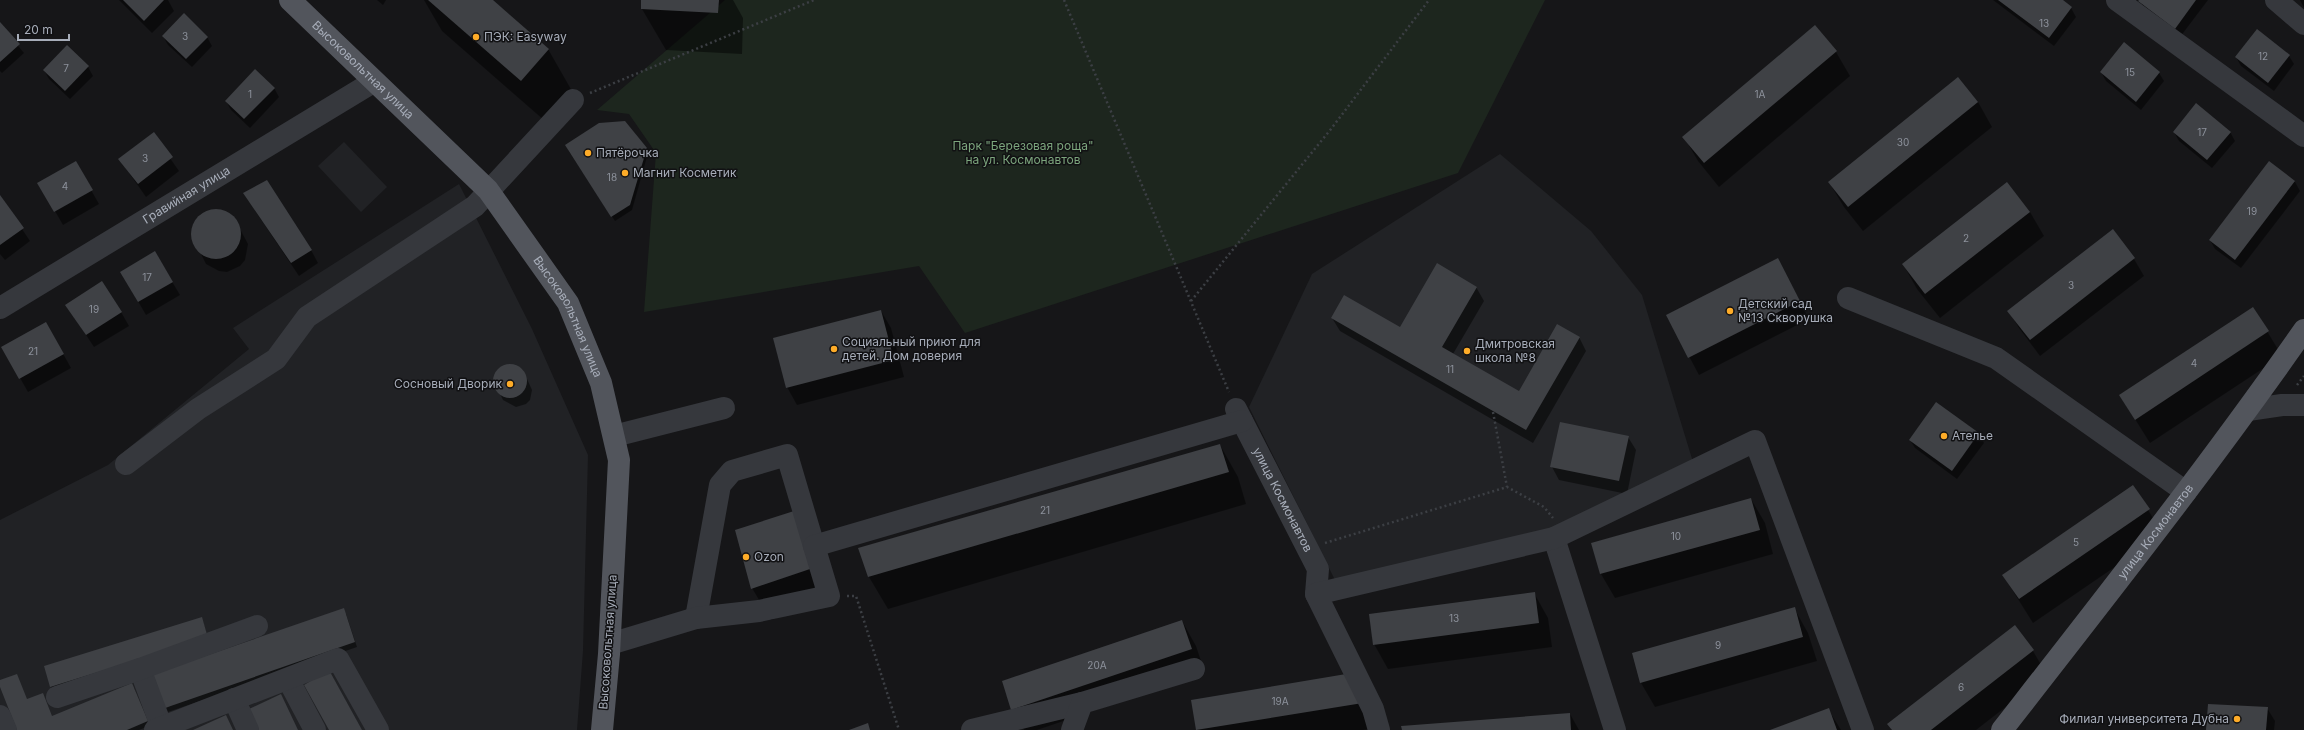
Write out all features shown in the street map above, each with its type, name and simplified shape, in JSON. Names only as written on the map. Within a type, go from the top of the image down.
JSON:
[{"type":"main road","name":"Высоковольтная улица","points":[[290,0],[488,190],[568,303],[601,383],[619,460],[610,644],[602,730]]},
{"type":"main road","name":"улица Космонавтов","points":[[2002,730],[2248,410],[2304,330]]},
{"type":"street","points":[[2117,0],[2304,136]]},
{"type":"street","points":[[2276,0],[2304,24]]},
{"type":"street","name":"Гравийная улица","points":[[0,308],[374,82]]},
{"type":"street","points":[[126,464],[198,409],[276,359],[307,317],[475,206],[488,190],[573,100]]},
{"type":"street","points":[[1848,298],[1996,358],[2186,492]]},
{"type":"street","points":[[2248,410],[2282,405],[2304,405]]},
{"type":"street","points":[[614,436],[724,408]]},
{"type":"street","points":[[814,546],[1239,414]]},
{"type":"street","name":"улица Космонавтов","points":[[1239,414],[1318,569],[1316,594]]},
{"type":"street","points":[[1379,730],[1373,709],[1316,594],[1554,538],[1755,442],[1863,730]]},
{"type":"street","points":[[610,644],[696,618],[759,611],[829,596],[787,455],[732,471],[720,485],[696,618]]},
{"type":"street","points":[[1554,538],[1615,730]]},
{"type":"street","points":[[57,697],[140,669],[257,626]]},
{"type":"street","points":[[140,669],[158,729],[338,659],[378,730]]},
{"type":"street","points":[[972,730],[1082,703],[1194,669]]},
{"type":"street","points":[[288,678],[315,730]]},
{"type":"street","points":[[234,699],[248,730]]},
{"type":"street","points":[[1072,730],[1082,703]]},
{"type":"street","points":[[0,716],[6,730]]},
{"type":"path","points":[[573,100],[814,0]]},
{"type":"path","points":[[1064,0],[1239,414]]},
{"type":"path","points":[[1191,301],[1331,129],[1429,0]]},
{"type":"path","points":[[1494,412],[1507,487]]},
{"type":"path","points":[[1308,548],[1507,487],[1544,507],[1561,528],[1554,538]]},
{"type":"path","points":[[829,596],[856,596],[899,730]]},
{"type":"shaded area","points":[[344,142],[387,187],[361,212],[318,166]]},
{"type":"shaded area","name":"Дмитровская школа №8","points":[[1500,154],[1591,231],[1642,295],[1693,462],[1561,528],[1335,580],[1249,407],[1312,274]]},
{"type":"shaded area","points":[[459,184],[532,329],[588,455],[583,651],[577,730],[0,730],[0,520],[108,465],[249,349],[233,328]]},
{"type":"green space","name":"Парк \"Березовая роща\" на ул. Космонавтов","points":[[725,0],[1545,0],[1458,173],[965,333],[919,266],[644,312],[656,153],[629,114],[597,110]]},
{"type":"building","points":[[123,0],[164,0],[144,21]]},
{"type":"building","points":[[428,0],[493,0],[549,49],[521,81]]},
{"type":"building","points":[[641,0],[719,0],[718,13],[641,9]]},
{"type":"building","points":[[1998,0],[2063,0],[2072,7],[2049,38]]},
{"type":"building","points":[[2196,0],[2175,29],[2138,1]]},
{"type":"building","points":[[184,13],[208,37],[186,59],[162,36]]},
{"type":"building","points":[[0,22],[20,44],[0,62]]},
{"type":"building","points":[[1815,25],[1837,51],[1704,163],[1682,137]]},
{"type":"building","points":[[2257,29],[2290,55],[2268,83],[2235,57]]},
{"type":"building","points":[[2124,42],[2160,72],[2136,102],[2100,72]]},
{"type":"building","points":[[67,45],[89,66],[65,91],[43,70]]},
{"type":"building","points":[[255,69],[275,88],[244,119],[225,101]]},
{"type":"building","points":[[1958,77],[1978,102],[1848,207],[1828,182]]},
{"type":"building","points":[[2196,103],[2231,132],[2207,160],[2173,132]]},
{"type":"building","points":[[625,121],[647,148],[630,205],[611,217],[565,145],[599,123]]},
{"type":"building","points":[[154,132],[173,157],[138,184],[118,159]]},
{"type":"building","points":[[76,161],[93,190],[54,212],[37,183]]},
{"type":"building","points":[[2269,161],[2295,181],[2235,260],[2209,240]]},
{"type":"building","points":[[267,180],[312,250],[291,263],[243,193]]},
{"type":"building","points":[[2007,182],[2030,212],[1925,294],[1902,264]]},
{"type":"building","points":[[0,195],[24,228],[0,245]]},
{"type":"building","points":[[211,209],[221,209],[234,216],[241,229],[241,239],[234,252],[221,259],[211,259],[202,255],[195,248],[191,239],[191,229],[195,220],[202,213]]},
{"type":"building","points":[[2113,229],[2135,258],[2030,340],[2007,311]]},
{"type":"building","points":[[155,251],[173,282],[138,302],[120,272]]},
{"type":"building","points":[[1778,258],[1800,301],[1688,358],[1666,315]]},
{"type":"building","points":[[1437,263],[1477,287],[1442,347],[1519,391],[1557,324],[1580,337],[1526,430],[1331,318],[1344,295],[1400,327]]},
{"type":"building","points":[[102,281],[122,312],[86,335],[65,305]]},
{"type":"building","points":[[2253,307],[2269,331],[2135,420],[2119,395]]},
{"type":"building","name":"Социальный приют для детей. Дом доверия","points":[[881,310],[894,360],[786,388],[773,338]]},
{"type":"building","points":[[46,322],[64,354],[19,379],[1,347]]},
{"type":"building","name":"Сосновый Дворик","points":[[507,364],[513,364],[517,365],[524,371],[527,381],[526,388],[520,395],[513,398],[507,398],[503,397],[496,391],[493,384],[493,378],[494,374],[500,367]]},
{"type":"building","name":"Ателье","points":[[1936,402],[1979,433],[1952,471],[1909,440]]},
{"type":"building","points":[[1560,422],[1629,436],[1619,481],[1550,467]]},
{"type":"building","points":[[1220,444],[1229,472],[868,577],[858,548]]},
{"type":"building","points":[[2133,485],[2150,509],[2019,599],[2002,575]]},
{"type":"building","points":[[1751,498],[1760,530],[1600,574],[1591,543]]},
{"type":"building","points":[[794,511],[813,568],[751,589],[735,530]]},
{"type":"building","points":[[1535,592],[1539,623],[1373,645],[1369,614]]},
{"type":"building","points":[[1795,607],[1803,637],[1640,683],[1632,653]]},
{"type":"building","points":[[344,608],[355,642],[165,708],[153,674]]},
{"type":"building","points":[[202,617],[208,638],[50,687],[44,666]]},
{"type":"building","points":[[1182,620],[1192,649],[1011,710],[1002,681]]},
{"type":"building","points":[[2015,625],[2034,650],[1931,730],[1892,730],[1887,724]]},
{"type":"building","points":[[329,670],[362,730],[329,730],[304,685]]},
{"type":"building","points":[[1364,671],[1369,702],[1196,730],[1191,700]]},
{"type":"building","points":[[17,674],[27,699],[43,693],[52,716],[132,683],[148,721],[127,730],[17,730],[0,687],[0,680]]},
{"type":"building","points":[[281,694],[298,730],[259,730],[249,709]]},
{"type":"building","name":"Филиал университета Дубна","points":[[2208,704],[2268,707],[2266,730],[2206,730]]},
{"type":"building","points":[[1829,708],[1837,730],[1770,730]]},
{"type":"building","points":[[1570,713],[1571,730],[1402,730],[1401,726]]},
{"type":"building","points":[[226,715],[233,730],[193,730]]},
{"type":"building","points":[[868,723],[870,730],[849,730]]},
{"type":"place","name":"ПЭК: Easyway","points":[[476,37]]},
{"type":"place","name":"Пятёрочка","points":[[588,153]]},
{"type":"place","name":"Магнит Косметик","points":[[625,173]]},
{"type":"place","name":"Детский сад №13 Скворушка","points":[[1730,311]]},
{"type":"place","name":"Социальный приют для детей. Дом доверия","points":[[834,349]]},
{"type":"place","name":"Дмитровская школа №8","points":[[1467,351]]},
{"type":"place","name":"Сосновый Дворик","points":[[510,384]]},
{"type":"place","name":"Ателье","points":[[1944,436]]},
{"type":"place","name":"Ozon","points":[[746,557]]},
{"type":"place","name":"Филиал университета Дубна","points":[[2237,719]]}]
